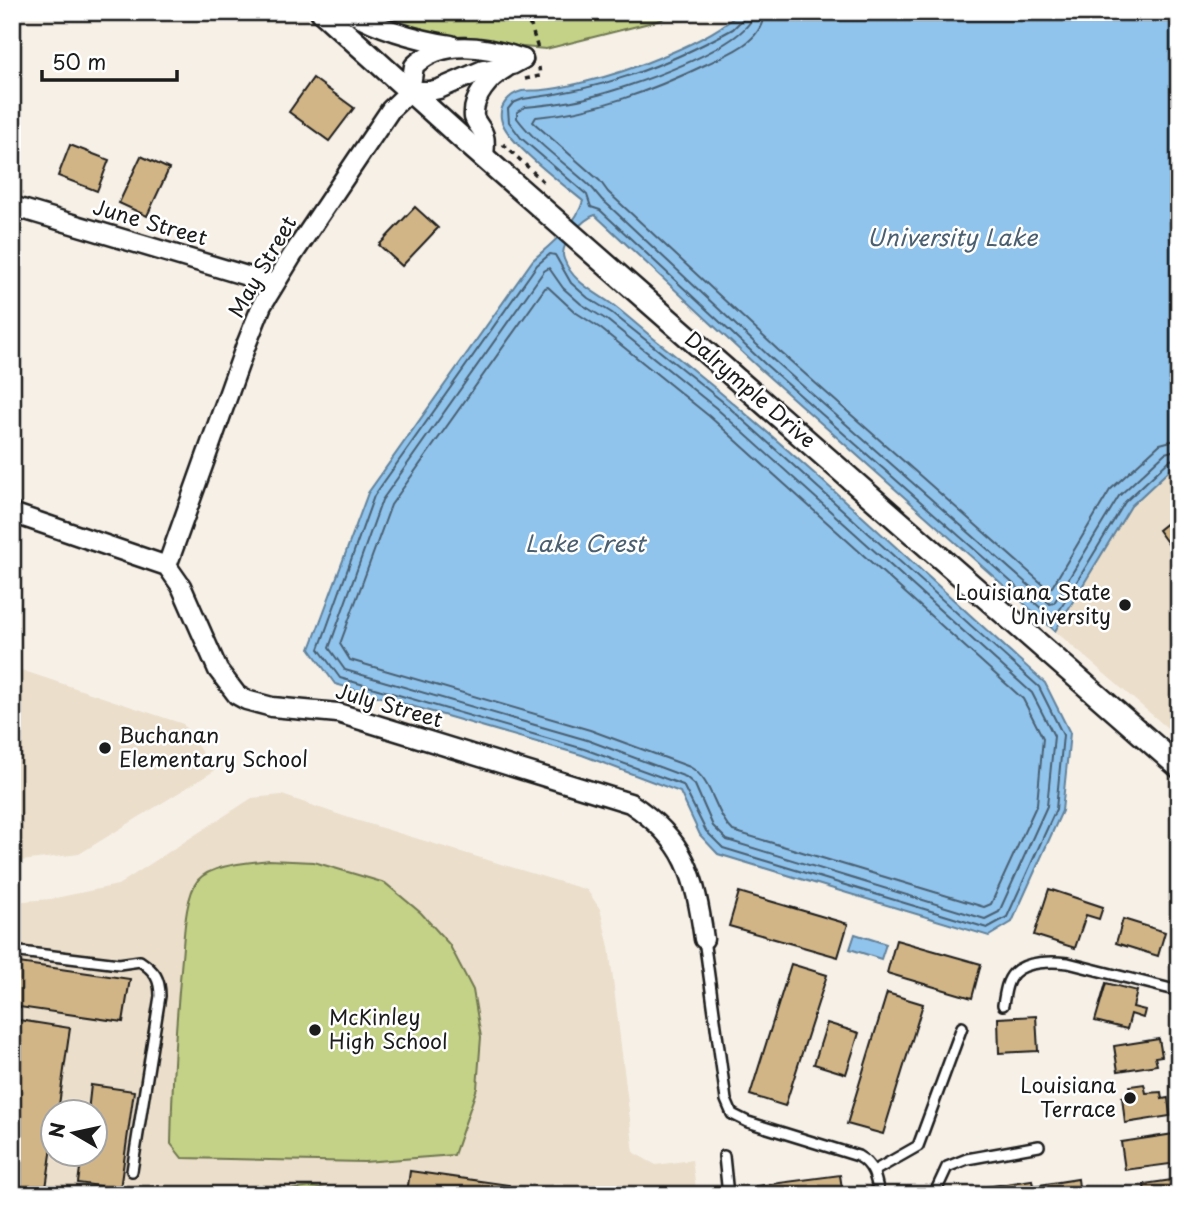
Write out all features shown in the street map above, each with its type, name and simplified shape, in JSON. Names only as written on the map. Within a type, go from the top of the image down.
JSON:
[{"type":"street","name":"Dalrymple Drive","points":[[322,12],[484,158],[1179,767]]},
{"type":"street","points":[[350,12],[392,32],[465,48]]},
{"type":"street","name":"May Street","points":[[167,566],[246,345],[274,284],[391,109],[410,91],[411,74],[421,60],[442,50],[465,48],[495,49],[523,59],[517,72]]},
{"type":"street","points":[[410,91],[430,91],[483,70],[517,72]]},
{"type":"street","points":[[484,158],[484,135],[474,117],[476,103],[494,75],[517,72]]},
{"type":"street","name":"June Street","points":[[12,206],[274,284]]},
{"type":"street","points":[[12,513],[167,566]]},
{"type":"street","name":"July Street","points":[[167,566],[181,586],[218,670],[237,695],[246,700],[272,707],[329,710],[630,803],[650,817],[673,840],[692,876],[704,939]]},
{"type":"lane","points":[[704,939],[726,1100],[732,1114],[748,1122],[859,1156],[869,1162],[874,1171],[879,1195]]},
{"type":"lane","points":[[12,951],[119,964],[140,961],[152,969],[160,981],[160,996],[132,1171]]},
{"type":"lane","points":[[1003,1005],[1007,983],[1014,972],[1027,966],[1052,961],[1179,991]]},
{"type":"lane","points":[[874,1171],[918,1146],[962,1027]]},
{"type":"lane","points":[[934,1195],[947,1167],[967,1159],[1039,1146]]},
{"type":"lane","points":[[724,1156],[728,1195]]},
{"type":"path","points":[[513,12],[531,26],[537,42]]},
{"type":"path","points":[[517,72],[540,76]]},
{"type":"path","points":[[499,137],[553,190]]},
{"type":"shaded area","name":"Louisiana State University","points":[[1179,464],[1179,738],[1055,631],[1131,506]]},
{"type":"shaded area","name":"Buchanan Elementary School","points":[[12,667],[183,724],[214,771],[79,854],[12,862]]},
{"type":"shaded area","name":"McKinley High School","points":[[282,795],[587,890],[600,909],[609,947],[634,1153],[656,1165],[692,1160],[697,1195],[12,1195],[12,902],[51,899],[118,885],[252,798]]},
{"type":"green space","points":[[356,12],[671,12],[661,20],[546,49],[412,37]]},
{"type":"green space","points":[[269,860],[314,862],[385,883],[421,913],[449,944],[473,990],[481,1037],[477,1088],[454,1155],[364,1162],[182,1158],[171,1144],[178,1004],[190,896],[198,880],[212,871],[231,865]]},
{"type":"green space","points":[[312,1187],[367,1195],[276,1195]]},
{"type":"water","points":[[740,12],[1179,12],[1179,464],[1131,506],[1055,631],[760,369],[595,215],[573,233],[563,253],[568,268],[580,282],[622,312],[757,424],[1045,683],[1070,733],[1062,811],[1012,922],[989,936],[718,854],[700,835],[680,792],[582,755],[335,684],[310,649],[368,493],[533,260],[555,241],[580,210],[583,201],[512,138],[501,118],[504,105],[510,97],[522,91],[570,86],[667,55],[709,34]]},
{"type":"water","points":[[855,934],[886,944],[881,959],[850,949]]},
{"type":"building","points":[[313,78],[354,108],[329,141],[289,112]]},
{"type":"building","points":[[70,145],[109,160],[97,191],[58,176]]},
{"type":"building","points":[[141,156],[169,169],[147,216],[119,203]]},
{"type":"building","points":[[415,207],[438,228],[402,266],[379,245]]},
{"type":"building","points":[[1179,503],[1179,559],[1158,530],[1173,518],[1168,512]]},
{"type":"building","points":[[1049,889],[1103,907],[1099,919],[1086,915],[1075,948],[1034,935]]},
{"type":"building","points":[[739,892],[848,924],[838,957],[729,926]]},
{"type":"building","points":[[1123,919],[1165,932],[1158,956],[1116,943]]},
{"type":"building","points":[[896,940],[981,964],[972,998],[887,973]]},
{"type":"building","points":[[12,962],[130,979],[123,1022],[12,1006]]},
{"type":"building","points":[[791,964],[827,975],[785,1106],[750,1095]]},
{"type":"building","points":[[1106,983],[1137,991],[1133,1007],[1145,1010],[1143,1018],[1131,1014],[1127,1029],[1095,1021]]},
{"type":"building","points":[[887,993],[923,1004],[883,1134],[847,1124]]},
{"type":"building","points":[[1036,1016],[1038,1051],[999,1053],[998,1018]]},
{"type":"building","points":[[19,1020],[70,1028],[60,1098],[38,1098],[38,1168],[49,1168],[45,1195],[12,1195],[12,1065]]},
{"type":"building","points":[[827,1023],[859,1033],[846,1074],[814,1064]]},
{"type":"building","points":[[1159,1039],[1162,1056],[1155,1057],[1157,1065],[1118,1071],[1114,1046]]},
{"type":"building","points":[[1144,1084],[1146,1093],[1161,1092],[1162,1099],[1168,1098],[1170,1116],[1125,1123],[1122,1097],[1131,1096],[1130,1086]]},
{"type":"building","points":[[91,1085],[134,1091],[120,1189],[78,1183],[80,1168],[108,1168],[108,1098],[90,1098]]},
{"type":"building","points":[[1174,1134],[1178,1163],[1125,1170],[1121,1142]]},
{"type":"building","points":[[410,1171],[509,1185],[508,1195],[407,1193]]},
{"type":"building","points":[[840,1175],[843,1195],[757,1195],[756,1186]]},
{"type":"building","points":[[1078,1179],[1080,1195],[986,1195],[985,1187],[1032,1180],[1033,1186]]},
{"type":"building","points":[[1179,1179],[1179,1195],[1145,1195],[1144,1184]]},
{"type":"place","name":"Louisiana State University","points":[[1125,605]]},
{"type":"place","name":"Buchanan Elementary School","points":[[105,748]]},
{"type":"place","name":"McKinley High School","points":[[315,1030]]},
{"type":"place","name":"Louisiana Terrace","points":[[1130,1098]]},
{"type":"water label","name":"University Lake","points":[[952,238]]},
{"type":"water label","name":"Lake Crest","points":[[585,544]]}]
